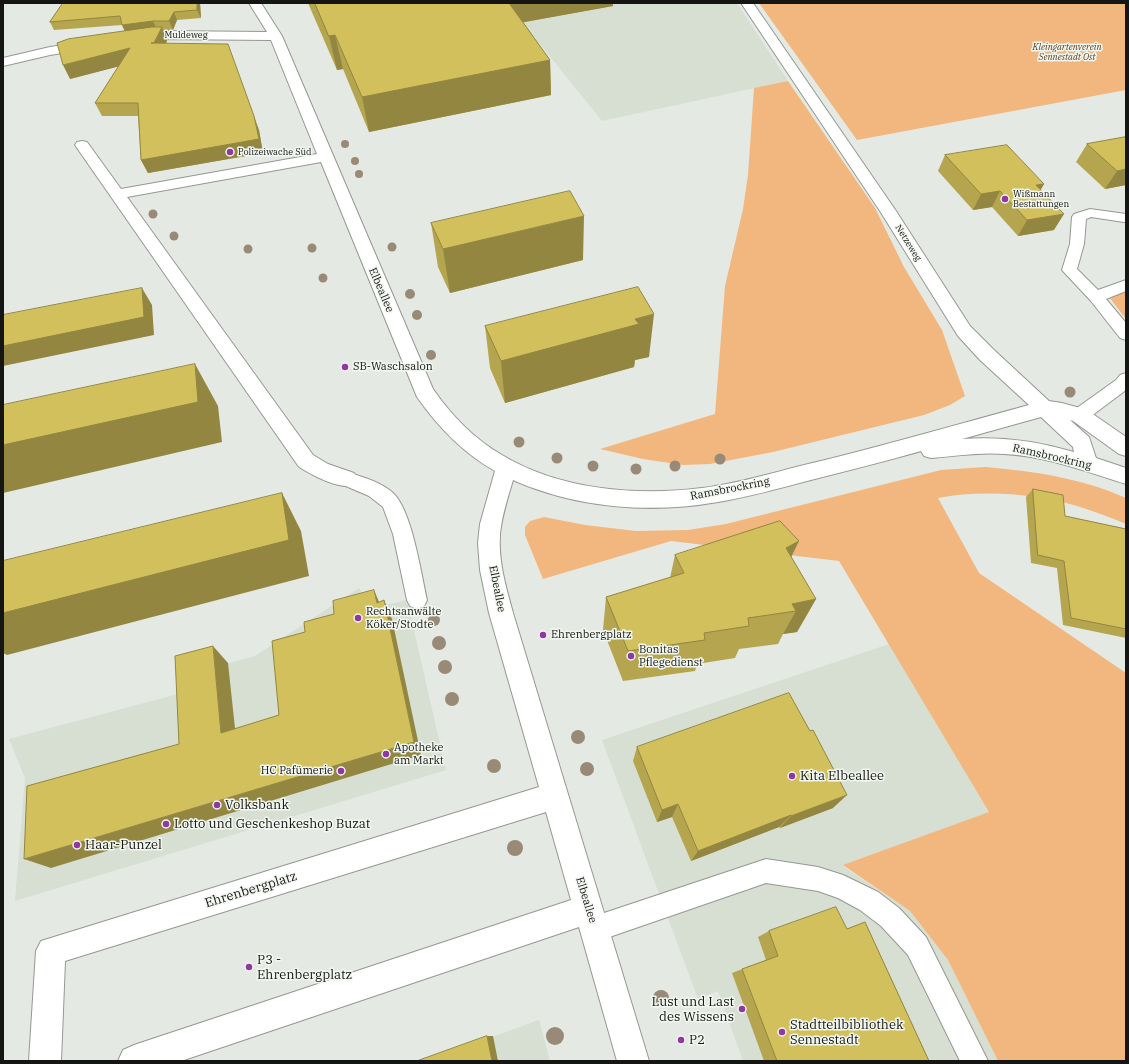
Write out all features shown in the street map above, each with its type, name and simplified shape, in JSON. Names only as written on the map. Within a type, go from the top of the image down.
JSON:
[{"type":"street","name":"Elbeallee","points":[[255,3],[276,36],[325,157],[424,392],[436,410],[454,429],[476,448],[506,468],[493,512],[489,543],[493,578],[501,613],[633,1061]]},
{"type":"street","name":"Netzeweg","points":[[747,3],[888,211],[964,331],[986,355],[1082,443],[1087,464]]},
{"type":"street","name":"Muldeweg","points":[[119,40],[157,35],[276,36]]},
{"type":"street","points":[[3,62],[50,51],[104,42]]},
{"type":"street","points":[[82,145],[118,194],[250,385],[306,461],[321,470],[347,479]]},
{"type":"street","points":[[118,194],[325,157]]},
{"type":"street","name":"Ramsbrockring","points":[[506,468],[545,483],[589,494],[639,499],[683,498],[737,490],[882,455],[1045,408],[1080,414],[1126,448]]},
{"type":"street","name":"Ramsbrockring","points":[[882,455],[991,446],[1010,447],[1087,464],[1126,476]]},
{"type":"street","name":"Ehrenbergplatz","points":[[45,1061],[51,951],[555,796]]},
{"type":"street","points":[[134,1061],[591,919]]},
{"type":"lane","points":[[1124,218],[1090,213],[1079,217],[1079,237],[1076,254],[1069,270],[1096,297],[1126,334]]},
{"type":"lane","points":[[1096,297],[1126,285]]},
{"type":"lane","points":[[1080,414],[1122,384],[1126,378]]},
{"type":"lane","points":[[347,479],[367,486],[390,502],[397,515],[417,600]]},
{"type":"lane","points":[[591,919],[766,871],[818,879],[842,887],[870,901],[890,917],[917,946],[974,1061]]},
{"type":"shaded area","points":[[507,3],[737,3],[788,81],[602,121]]},
{"type":"shaded area","points":[[359,588],[372,608],[407,600],[446,770],[15,901],[25,778],[9,739],[193,690],[192,673],[255,656]]},
{"type":"shaded area","points":[[889,644],[989,812],[843,866],[910,911],[948,960],[998,1061],[743,1061],[718,991],[698,999],[602,740]]},
{"type":"shaded area","points":[[539,1020],[550,1061],[423,1061],[503,1033]]},
{"type":"green space","name":"Kleingartenverein Sennestadt Ost","points":[[759,3],[1126,3],[1126,90],[857,140]]},
{"type":"green space","points":[[788,81],[875,208],[904,267],[942,330],[965,396],[950,405],[924,415],[773,452],[710,464],[683,465],[643,459],[600,449],[715,414],[725,286],[743,209],[748,175],[754,88]]},
{"type":"green space","points":[[1126,290],[1126,319],[1109,297]]},
{"type":"green space","points":[[985,467],[1057,476],[1092,485],[1126,498],[1126,524],[1099,513],[1072,505],[1034,497],[975,494],[938,498],[979,573],[1126,673],[1126,1061],[998,1061],[948,960],[910,911],[843,865],[989,812],[839,561],[671,541],[543,579],[525,535],[525,527],[530,521],[544,517],[585,525],[636,531],[688,530],[726,524],[941,470]]},
{"type":"building","points":[[63,3],[197,3],[197,10],[174,12],[169,21],[153,21],[122,25],[120,16],[50,22]]},
{"type":"building","points":[[315,3],[509,3],[550,60],[362,97],[335,35],[329,36]]},
{"type":"building","points":[[152,27],[162,27],[154,43],[151,43],[228,44],[254,116],[259,139],[141,160],[138,103],[95,103],[130,48],[63,65],[57,43],[68,39]]},
{"type":"building","points":[[1126,137],[1126,169],[1117,171],[1087,144]]},
{"type":"building","points":[[1007,145],[1044,184],[1036,185],[1064,214],[1027,220],[1000,191],[981,194],[945,155]]},
{"type":"building","points":[[570,191],[584,216],[443,249],[431,223]]},
{"type":"building","points":[[638,287],[654,314],[635,319],[639,324],[501,361],[485,326]]},
{"type":"building","points":[[142,288],[144,317],[3,346],[3,315]]},
{"type":"building","points":[[195,364],[198,402],[3,445],[3,405]]},
{"type":"building","points":[[1033,489],[1063,495],[1065,516],[1126,529],[1126,629],[1071,618],[1064,561],[1038,555]]},
{"type":"building","points":[[282,493],[289,540],[3,613],[3,561]]},
{"type":"building","points":[[780,521],[799,541],[786,548],[816,599],[792,604],[796,611],[748,618],[749,626],[704,633],[705,640],[628,651],[606,597],[684,573],[675,555]]},
{"type":"building","points":[[374,590],[377,603],[384,600],[414,742],[24,859],[27,786],[179,744],[175,656],[213,646],[221,733],[279,715],[272,641],[305,632],[304,622],[334,614],[333,601]]},
{"type":"building","points":[[789,693],[810,731],[813,730],[847,795],[698,851],[678,804],[662,810],[637,747]]},
{"type":"building","points":[[836,907],[847,929],[865,922],[929,1061],[777,1061],[742,969],[778,956],[769,931]]},
{"type":"building","points":[[487,1036],[492,1061],[417,1061]]},
{"type":"place","name":"Polizeiwache Süd","points":[[230,152]]},
{"type":"place","name":"Wißmann Bestattungen","points":[[1005,199]]},
{"type":"place","name":"SB-Waschsalon","points":[[345,367]]},
{"type":"place","name":"Rechtsanwälte Köker/Stodte","points":[[358,618]]},
{"type":"place","name":"Ehrenbergplatz","points":[[543,635]]},
{"type":"place","name":"Bonitas Pflegedienst","points":[[631,656]]},
{"type":"place","name":"Apotheke am Markt","points":[[386,754]]},
{"type":"place","name":"HC Pafümerie","points":[[341,771]]},
{"type":"place","name":"Kita Elbeallee","points":[[792,776]]},
{"type":"place","name":"Volksbank","points":[[217,805]]},
{"type":"place","name":"Lotto und Geschenkeshop Buzat","points":[[166,824]]},
{"type":"place","name":"Haar-Punzel","points":[[77,845]]},
{"type":"place","name":"P3 - Ehrenbergplatz","points":[[249,967]]},
{"type":"place","name":"Lust und Last des Wissens","points":[[742,1009]]},
{"type":"place","name":"Stadtteilbibliothek Sennestadt","points":[[782,1032]]},
{"type":"place","name":"P2","points":[[681,1040]]}]
